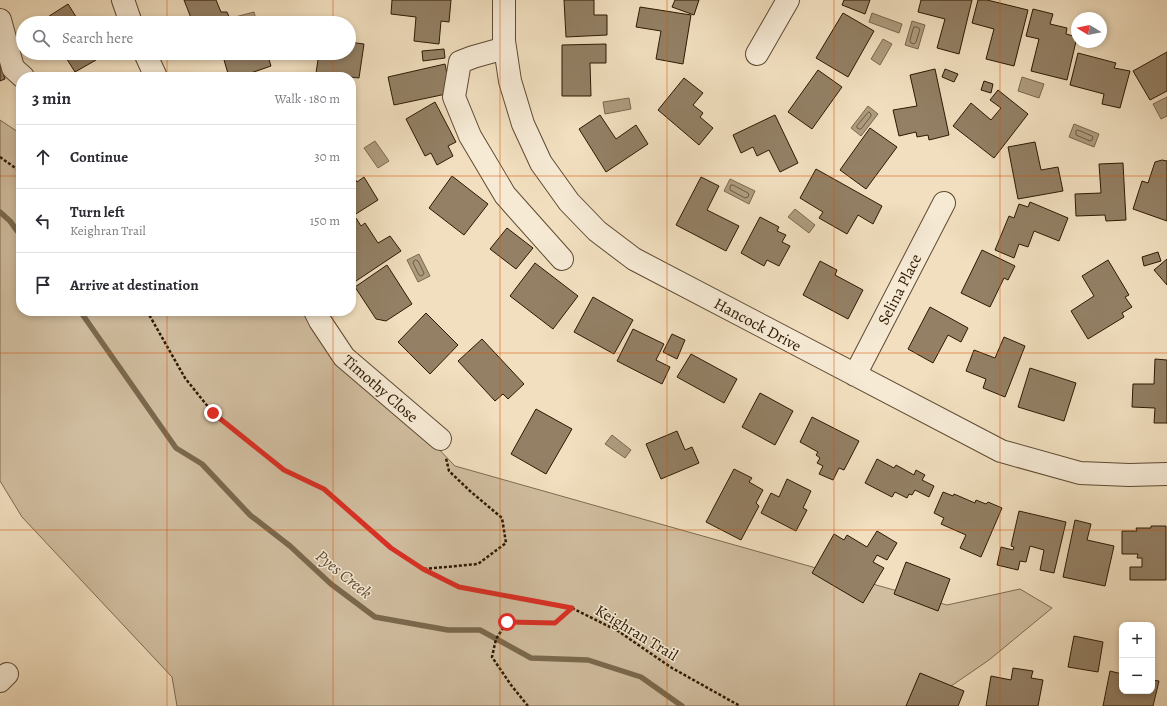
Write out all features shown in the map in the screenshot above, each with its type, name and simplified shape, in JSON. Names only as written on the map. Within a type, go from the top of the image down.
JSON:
[{"type":"street","points":[[123,0],[129,16]]},
{"type":"street","name":"Hancock Drive","points":[[504,0],[504,41],[510,81],[523,124],[542,163],[569,202],[598,231],[634,259],[1001,451],[1080,473],[1129,475],[1167,474]]},
{"type":"street","points":[[757,54],[788,0]]},
{"type":"street","points":[[0,20],[12,68],[17,72]]},
{"type":"street","points":[[505,48],[460,62],[454,97],[470,136],[506,195],[562,259]]},
{"type":"street","points":[[148,60],[154,72]]},
{"type":"street","name":"Selina Place","points":[[855,375],[944,202]]},
{"type":"street","name":"Timothy Close","points":[[318,316],[344,357],[440,439]]},
{"type":"path","points":[[0,157],[16,168]]},
{"type":"path","name":"Keighran Trail","points":[[150,316],[185,378],[213,413],[284,470],[324,489],[391,548],[423,569],[459,587],[572,608],[618,631],[672,668],[740,706]]},
{"type":"path","points":[[423,569],[478,564],[506,543],[502,518],[470,491],[450,471],[440,439]]},
{"type":"path","points":[[528,706],[511,685],[492,657],[496,639],[507,622],[555,623],[572,608]]},
{"type":"shaded area","points":[[0,120],[16,131],[16,316],[311,316],[455,466],[947,605],[1020,589],[1052,608],[989,660],[922,706],[177,706],[172,677],[22,517],[0,481]]},
{"type":"water","points":[[254,12],[255,16],[239,16]]},
{"type":"water","points":[[872,13],[902,24],[899,33],[869,22]]},
{"type":"water","points":[[912,21],[925,25],[918,49],[905,45]]},
{"type":"water","points":[[883,39],[892,44],[880,65],[871,59]]},
{"type":"water","points":[[1022,77],[1044,84],[1039,98],[1018,91]]},
{"type":"water","points":[[1167,97],[1167,116],[1161,119],[1153,104]]},
{"type":"water","points":[[629,98],[631,109],[605,114],[603,102]]},
{"type":"water","points":[[868,106],[878,114],[861,136],[851,128]]},
{"type":"water","points":[[1074,124],[1099,134],[1094,147],[1069,137]]},
{"type":"water","points":[[375,141],[389,161],[378,168],[364,148]]},
{"type":"water","points":[[730,179],[755,191],[749,204],[724,191]]},
{"type":"water","points":[[795,209],[815,225],[809,233],[788,217]]},
{"type":"water","points":[[419,254],[430,276],[418,282],[407,260]]},
{"type":"water","points":[[612,435],[631,450],[625,458],[605,444]]},
{"type":"building","points":[[184,0],[216,0],[221,12],[227,12],[229,16],[190,16]]},
{"type":"building","points":[[392,0],[451,0],[449,22],[441,21],[439,44],[414,41],[416,17],[391,14]]},
{"type":"building","points":[[564,0],[594,0],[594,15],[607,15],[607,35],[566,37]]},
{"type":"building","points":[[675,0],[699,0],[694,15],[672,7]]},
{"type":"building","points":[[844,0],[870,0],[865,14],[842,5]]},
{"type":"building","points":[[921,0],[972,0],[959,54],[937,48],[945,19],[918,12]]},
{"type":"building","points":[[978,0],[987,0],[1028,10],[1014,66],[986,59],[994,29],[972,23]]},
{"type":"building","points":[[68,4],[76,16],[49,16]]},
{"type":"building","points":[[640,7],[691,15],[683,64],[656,59],[661,31],[636,27]]},
{"type":"building","points":[[1033,9],[1053,14],[1050,24],[1067,28],[1066,34],[1071,35],[1071,48],[1074,48],[1067,80],[1031,71],[1039,39],[1026,36]]},
{"type":"building","points":[[843,13],[874,31],[848,77],[816,58]]},
{"type":"building","points":[[356,43],[364,44],[359,78],[356,78],[356,72],[316,72],[318,60],[356,60]]},
{"type":"building","points":[[606,44],[606,63],[590,63],[591,96],[562,96],[562,45]]},
{"type":"building","points":[[444,49],[445,58],[423,61],[422,51]]},
{"type":"building","points":[[1167,52],[1167,91],[1150,100],[1133,71]]},
{"type":"building","points":[[1078,53],[1116,63],[1114,68],[1130,71],[1120,108],[1102,104],[1104,94],[1070,85]]},
{"type":"building","points":[[67,60],[96,60],[75,72]]},
{"type":"building","points":[[224,60],[269,60],[271,66],[254,72],[228,72]]},
{"type":"building","points":[[0,64],[5,79],[0,81]]},
{"type":"building","points":[[445,64],[451,93],[394,105],[388,77]]},
{"type":"building","points":[[935,69],[949,135],[929,140],[928,135],[917,137],[916,132],[899,136],[893,110],[917,106],[910,75]]},
{"type":"building","points":[[945,69],[958,74],[954,82],[942,77]]},
{"type":"building","points":[[818,70],[842,87],[812,129],[788,112]]},
{"type":"building","points":[[684,78],[703,93],[693,105],[703,113],[700,117],[713,128],[699,145],[658,110]]},
{"type":"building","points":[[984,81],[993,84],[991,93],[981,90]]},
{"type":"building","points":[[998,90],[1028,114],[994,158],[953,126],[971,103],[991,120],[1001,108],[990,100]]},
{"type":"building","points":[[435,102],[456,142],[448,146],[453,156],[437,165],[431,153],[425,156],[406,119]]},
{"type":"building","points":[[600,115],[616,139],[636,125],[648,144],[606,172],[579,129]]},
{"type":"building","points":[[775,115],[798,163],[780,172],[769,150],[757,156],[753,147],[741,153],[733,135]]},
{"type":"building","points":[[870,128],[897,147],[866,189],[840,170]]},
{"type":"building","points":[[1035,142],[1041,170],[1058,167],[1063,191],[1018,199],[1008,147]]},
{"type":"building","points":[[1162,160],[1167,161],[1167,221],[1133,209],[1142,181],[1148,183],[1155,162]]},
{"type":"building","points":[[1123,163],[1126,220],[1106,221],[1105,215],[1076,216],[1075,194],[1101,193],[1099,164]]},
{"type":"building","points":[[816,169],[882,206],[873,224],[858,215],[847,234],[819,218],[823,212],[800,198]]},
{"type":"building","points":[[452,176],[488,204],[464,235],[429,208]]},
{"type":"building","points":[[364,177],[378,200],[356,214],[356,180],[357,182]]},
{"type":"building","points":[[701,177],[719,186],[707,210],[739,226],[726,251],[676,225]]},
{"type":"building","points":[[1030,202],[1068,218],[1059,241],[1034,231],[1028,247],[1019,244],[1014,258],[995,250],[1009,216],[1014,218],[1019,204],[1028,207]]},
{"type":"building","points":[[760,217],[779,227],[777,231],[786,235],[782,242],[790,246],[779,266],[767,260],[764,266],[741,253]]},
{"type":"building","points":[[356,218],[361,226],[365,223],[378,243],[390,236],[401,251],[356,281]]},
{"type":"building","points":[[507,228],[533,248],[516,269],[490,249]]},
{"type":"building","points":[[982,250],[1015,266],[1008,280],[1004,278],[990,307],[961,293]]},
{"type":"building","points":[[1158,252],[1161,261],[1144,266],[1142,257]]},
{"type":"building","points":[[1167,259],[1167,285],[1154,270]]},
{"type":"building","points":[[1108,260],[1129,295],[1125,297],[1132,307],[1122,313],[1124,317],[1088,339],[1071,311],[1094,296],[1082,276]]},
{"type":"building","points":[[820,261],[837,270],[835,275],[863,290],[848,319],[803,295]]},
{"type":"building","points":[[535,263],[578,296],[553,329],[510,296]]},
{"type":"building","points":[[387,265],[412,304],[386,321],[376,319],[356,286]]},
{"type":"building","points":[[593,297],[633,320],[614,354],[574,332]]},
{"type":"building","points":[[930,307],[968,328],[961,342],[948,335],[933,363],[908,349]]},
{"type":"building","points":[[426,313],[458,345],[430,374],[398,342]]},
{"type":"building","points":[[633,329],[664,344],[656,360],[670,367],[662,384],[617,361]]},
{"type":"building","points":[[672,334],[685,340],[677,359],[663,352]]},
{"type":"building","points":[[1004,337],[1025,346],[1005,397],[983,388],[986,379],[966,371],[974,350],[995,358]]},
{"type":"building","points":[[482,339],[524,384],[508,399],[503,394],[495,401],[458,361]]},
{"type":"building","points":[[691,354],[737,379],[724,403],[677,377]]},
{"type":"building","points":[[1155,359],[1167,360],[1167,423],[1154,423],[1155,408],[1132,407],[1133,384],[1154,384]]},
{"type":"building","points":[[1030,368],[1076,383],[1064,421],[1018,407]]},
{"type":"building","points":[[760,393],[793,411],[775,445],[742,427]]},
{"type":"building","points":[[536,409],[572,429],[546,474],[511,454]]},
{"type":"building","points":[[812,417],[859,441],[844,470],[839,468],[833,480],[819,474],[823,466],[817,463],[820,458],[816,455],[818,452],[800,442]]},
{"type":"building","points":[[677,431],[685,450],[692,447],[699,463],[661,479],[646,444]]},
{"type":"building","points":[[877,459],[894,468],[896,465],[914,475],[916,470],[925,475],[922,480],[934,486],[929,497],[915,490],[912,495],[909,494],[907,498],[895,492],[892,497],[865,483]]},
{"type":"building","points":[[734,469],[752,478],[749,482],[763,490],[756,503],[759,506],[741,540],[706,522]]},
{"type":"building","points":[[787,479],[811,491],[803,508],[807,510],[796,531],[761,513],[771,493],[779,497]]},
{"type":"building","points":[[943,492],[953,496],[954,494],[975,503],[976,500],[986,504],[988,502],[1002,508],[981,557],[960,548],[966,535],[941,524],[944,518],[934,513]]},
{"type":"building","points":[[1019,511],[1066,522],[1054,573],[1040,570],[1044,550],[1030,546],[1026,562],[1020,561],[1018,570],[997,565],[1001,547],[1013,550],[1014,547],[1011,546]]},
{"type":"building","points":[[1075,520],[1091,524],[1087,540],[1114,546],[1105,586],[1063,577]]},
{"type":"building","points":[[1151,526],[1166,526],[1166,580],[1130,580],[1130,567],[1142,567],[1142,558],[1137,558],[1138,554],[1122,554],[1122,531],[1137,531],[1136,528],[1151,528]]},
{"type":"building","points":[[877,531],[897,543],[887,560],[877,555],[873,562],[884,568],[863,603],[812,573],[834,534],[844,540],[847,535],[867,547]]},
{"type":"building","points":[[906,562],[950,579],[938,611],[894,594]]},
{"type":"building","points":[[1074,636],[1103,642],[1098,672],[1068,667]]},
{"type":"building","points":[[1013,668],[1033,671],[1031,678],[1043,680],[1038,706],[986,706],[991,676],[1011,680]]},
{"type":"building","points":[[1110,671],[1119,673],[1119,694],[1155,694],[1155,680],[1159,681],[1153,706],[1103,706]]},
{"type":"building","points":[[920,673],[964,691],[958,706],[906,706]]},
{"type":"waterway","name":"Pyes Creek","points":[[0,212],[16,229]]},
{"type":"waterway","name":"Pyes Creek","points":[[84,316],[176,448],[202,464],[250,515],[290,546],[331,584],[375,617],[448,630],[480,630],[531,658],[588,660],[641,677],[682,706]]},
{"type":"route","points":[[213,413],[284,470],[324,489],[391,548],[423,569],[459,587],[572,608],[555,623],[507,622]]}]
